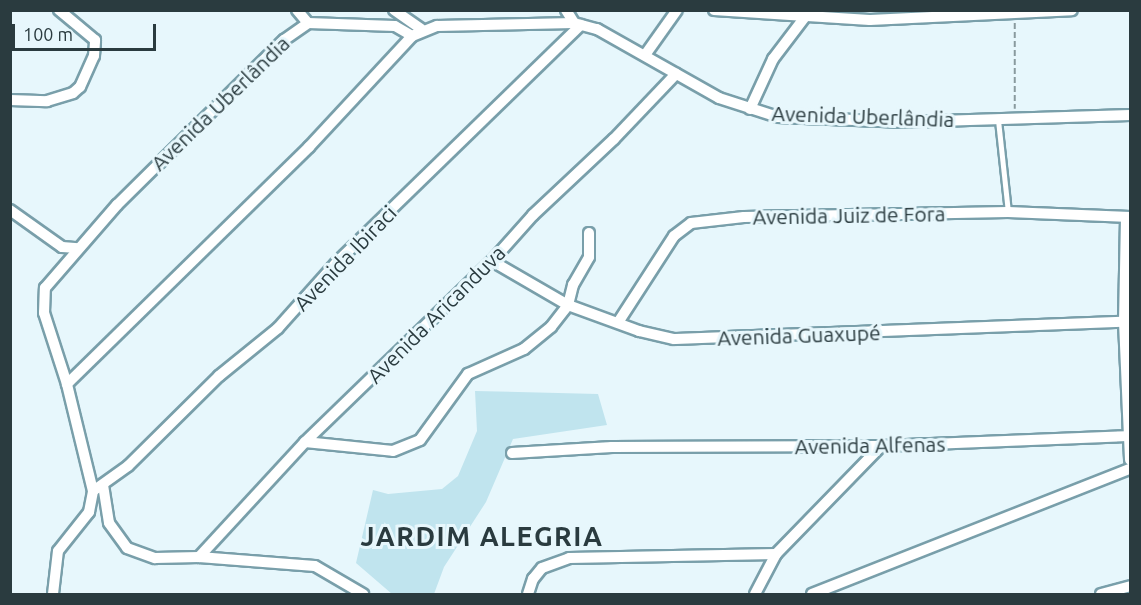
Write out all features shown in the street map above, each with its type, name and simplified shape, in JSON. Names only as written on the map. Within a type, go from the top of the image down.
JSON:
[{"type":"street","points":[[10,100],[46,101],[73,93],[80,87],[94,56],[95,40],[59,10]]},
{"type":"street","points":[[297,10],[308,23]]},
{"type":"street","points":[[67,384],[309,147],[417,32],[394,10]]},
{"type":"street","points":[[566,10],[578,24]]},
{"type":"street","points":[[645,55],[677,10]]},
{"type":"street","points":[[714,10],[870,20],[1072,10]]},
{"type":"street","points":[[750,109],[773,59],[805,17]]},
{"type":"street","name":"Avenida Uberlândia","points":[[93,491],[67,384],[44,313],[43,293],[78,248],[117,204],[285,40],[308,23],[395,26],[417,32],[456,25],[578,24],[645,55],[676,74],[750,109],[778,117],[906,122],[1131,115]]},
{"type":"street","name":"Avenida Ibiraci","points":[[93,491],[128,466],[219,376],[278,328],[337,262],[578,24]]},
{"type":"street","name":"Avenida Aricanduva","points":[[199,557],[305,442],[492,261],[533,215],[614,139],[676,74]]},
{"type":"street","points":[[10,210],[62,247],[78,248]]},
{"type":"street","name":"Avenida Juiz de Fora","points":[[619,321],[674,236],[691,223],[744,217],[1008,212],[1128,217]]},
{"type":"street","points":[[1128,217],[1124,322],[1127,436],[1131,460]]},
{"type":"street","points":[[305,442],[365,450],[393,451],[408,447],[424,435],[463,378],[486,363],[534,343],[568,304],[573,285],[589,257],[589,233]]},
{"type":"street","name":"Avenida Guaxupé","points":[[492,261],[568,304],[619,321],[639,331],[674,339],[1124,322]]},
{"type":"street","name":"Avenida Alfenas","points":[[512,453],[612,447],[881,446],[1127,436]]},
{"type":"street","points":[[755,594],[776,554],[881,446]]},
{"type":"street","points":[[812,594],[1131,469]]},
{"type":"street","points":[[103,485],[109,523],[127,548],[155,558],[199,557],[315,566],[363,594]]},
{"type":"street","points":[[53,594],[58,551],[89,512],[93,491]]},
{"type":"street","points":[[528,594],[532,579],[542,568],[569,558],[776,554]]},
{"type":"street","points":[[1101,594],[1131,586]]},
{"type":"lane","points":[[997,118],[1008,212]]},
{"type":"path","points":[[1015,13],[1015,118]]},
{"type":"shaded area","points":[[475,391],[598,394],[607,425],[513,439],[486,502],[444,567],[434,594],[392,594],[356,563],[373,490],[388,494],[442,489],[458,476],[477,431]]},
{"type":"district","name":"JARDIM ALEGRIA","points":[[482,537]]}]
